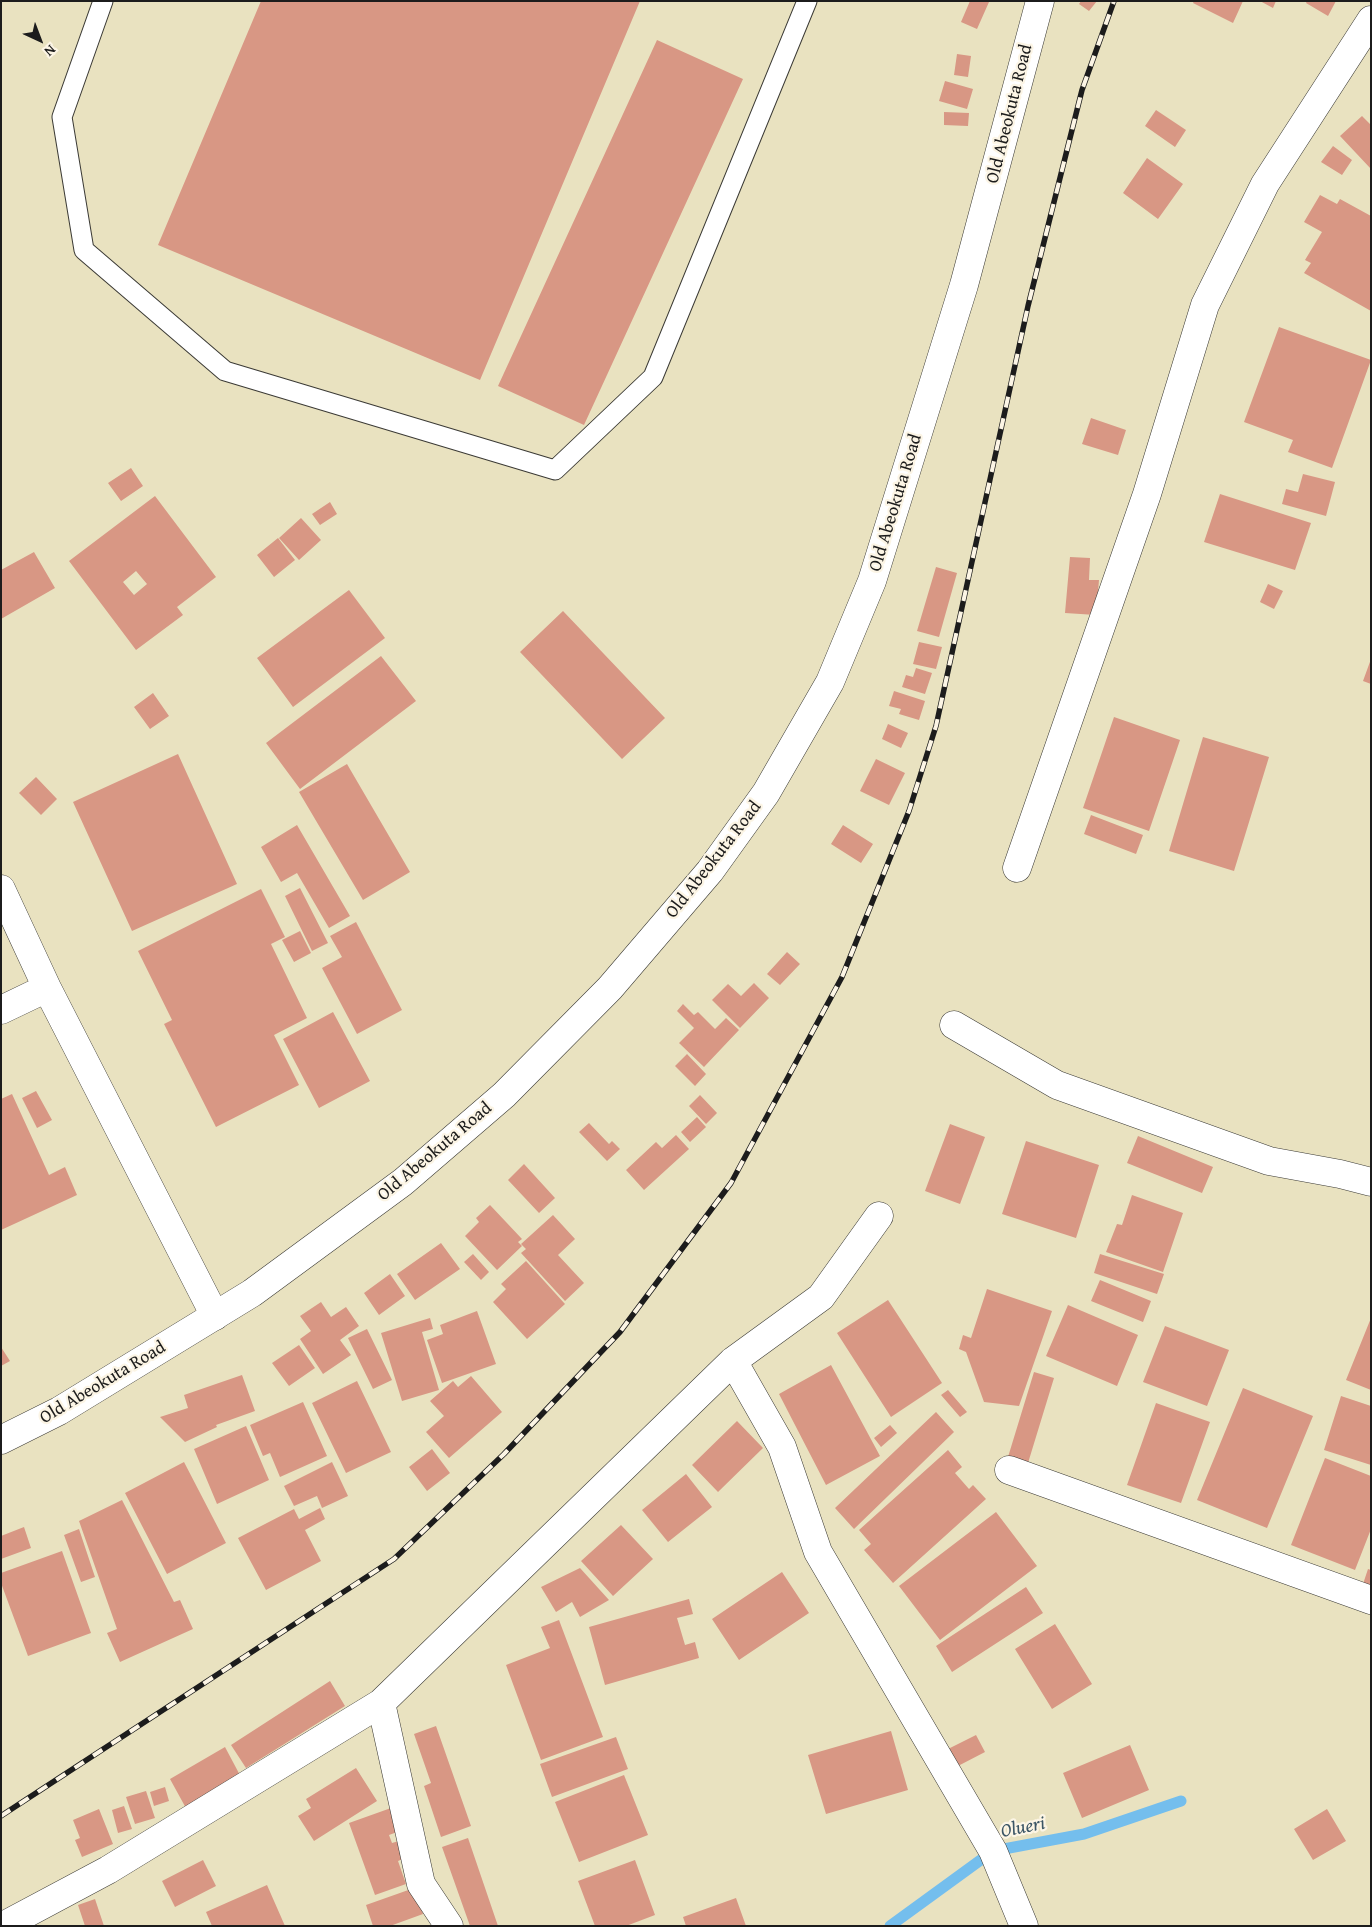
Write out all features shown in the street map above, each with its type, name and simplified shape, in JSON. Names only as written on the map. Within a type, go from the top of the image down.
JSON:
[{"type":"main road","name":"Old Abeokuta Road","points":[[1,1440],[59,1411],[252,1293],[403,1182],[504,1095],[610,988],[710,871],[766,793],[830,682],[872,581],[964,285],[1040,1]]},
{"type":"main road","points":[[1017,868],[1147,494],[1205,305],[1265,184],[1371,20]]},
{"type":"main road","points":[[1,889],[46,988],[215,1316]]},
{"type":"main road","points":[[1,1010],[46,988]]},
{"type":"main road","points":[[954,1025],[1057,1085],[1268,1161],[1340,1174],[1371,1182]]},
{"type":"main road","points":[[3,1926],[108,1870],[382,1703],[733,1362],[821,1298],[879,1216]]},
{"type":"main road","points":[[733,1362],[782,1447],[818,1552],[993,1851],[1024,1926]]},
{"type":"main road","points":[[1009,1470],[1371,1600]]},
{"type":"main road","points":[[382,1703],[421,1884],[449,1926]]},
{"type":"lane","points":[[104,1],[62,117],[84,250],[225,372],[555,470],[653,377],[807,1]]},
{"type":"building","points":[[261,1],[640,1],[480,380],[158,245]]},
{"type":"building","points":[[970,1],[989,2],[977,29],[961,22]]},
{"type":"building","points":[[1081,1],[1097,1],[1089,11],[1079,4]]},
{"type":"building","points":[[1194,1],[1243,1],[1233,23],[1193,3]]},
{"type":"building","points":[[1260,1],[1276,1],[1273,8]]},
{"type":"building","points":[[1307,1],[1336,1],[1328,16],[1306,3]]},
{"type":"building","points":[[657,40],[743,79],[584,425],[498,386]]},
{"type":"building","points":[[957,54],[971,56],[968,77],[954,75]]},
{"type":"building","points":[[945,81],[973,89],[967,109],[939,101]]},
{"type":"building","points":[[1156,110],[1186,130],[1175,147],[1145,126]]},
{"type":"building","points":[[944,112],[969,113],[968,126],[944,125]]},
{"type":"building","points":[[1362,116],[1371,125],[1371,169],[1340,136]]},
{"type":"building","points":[[1333,146],[1352,160],[1342,175],[1321,162]]},
{"type":"building","points":[[1147,158],[1183,184],[1158,219],[1123,193]]},
{"type":"building","points":[[1320,195],[1337,204],[1340,199],[1371,216],[1371,311],[1304,273],[1311,263],[1305,260],[1322,232],[1304,222]]},
{"type":"building","points":[[1279,327],[1371,360],[1332,468],[1288,452],[1293,440],[1244,422]]},
{"type":"building","points":[[1091,418],[1126,430],[1118,455],[1082,444]]},
{"type":"building","points":[[131,468],[143,486],[121,501],[108,483]]},
{"type":"building","points":[[1303,474],[1335,482],[1326,516],[1282,504],[1286,489],[1298,492]]},
{"type":"building","points":[[1220,494],[1311,523],[1295,570],[1204,542]]},
{"type":"building","points":[[155,496],[216,577],[177,607],[183,615],[136,650],[69,561]],"holes":[[[136,571],[147,584],[134,595],[123,582]]]},
{"type":"building","points":[[330,502],[337,514],[320,525],[312,514]]},
{"type":"building","points":[[301,518],[321,540],[299,560],[279,538]]},
{"type":"building","points":[[278,538],[295,560],[274,577],[257,555]]},
{"type":"building","points":[[34,552],[55,588],[1,619],[1,570]]},
{"type":"building","points":[[1070,557],[1090,558],[1089,580],[1099,580],[1096,615],[1065,613]]},
{"type":"building","points":[[936,567],[957,573],[939,637],[917,631]]},
{"type":"building","points":[[1268,584],[1283,591],[1274,609],[1260,602]]},
{"type":"building","points":[[349,590],[385,638],[293,707],[257,658]]},
{"type":"building","points":[[563,611],[665,718],[622,759],[520,652]]},
{"type":"building","points":[[919,642],[942,647],[936,669],[913,664]]},
{"type":"building","points":[[381,656],[416,701],[300,789],[266,743]]},
{"type":"building","points":[[1371,659],[1371,684],[1363,681]]},
{"type":"building","points":[[916,668],[932,673],[925,694],[902,687],[906,675],[913,677]]},
{"type":"building","points":[[894,691],[925,701],[919,720],[899,714],[901,709],[889,706]]},
{"type":"building","points":[[153,693],[169,716],[150,729],[134,707]]},
{"type":"building","points":[[1114,717],[1180,740],[1149,831],[1083,808]]},
{"type":"building","points":[[888,724],[908,733],[901,748],[882,739]]},
{"type":"building","points":[[1203,737],[1269,757],[1234,871],[1169,851]]},
{"type":"building","points":[[178,754],[237,884],[132,931],[73,802]]},
{"type":"building","points":[[876,759],[905,773],[889,805],[860,791]]},
{"type":"building","points":[[347,764],[410,872],[363,900],[299,792]]},
{"type":"building","points":[[36,777],[57,799],[41,815],[19,793]]},
{"type":"building","points":[[1091,815],[1143,835],[1136,854],[1084,834]]},
{"type":"building","points":[[297,825],[350,916],[329,928],[297,873],[281,882],[261,847]]},
{"type":"building","points":[[843,825],[873,844],[861,863],[831,844]]},
{"type":"building","points":[[300,888],[328,943],[312,951],[285,896]]},
{"type":"building","points":[[261,889],[285,937],[271,944],[307,1018],[274,1035],[299,1085],[216,1127],[164,1024],[172,1020],[138,951]]},
{"type":"building","points":[[356,922],[402,1010],[357,1034],[322,968],[342,957],[330,936]]},
{"type":"building","points":[[300,931],[311,953],[294,962],[282,940]]},
{"type":"building","points":[[787,952],[800,964],[780,985],[767,974]]},
{"type":"building","points":[[754,983],[769,998],[740,1028],[712,1000],[728,984],[741,996]]},
{"type":"building","points":[[683,1004],[694,1015],[698,1012],[715,1029],[726,1018],[739,1030],[704,1067],[679,1043],[694,1028],[677,1011]]},
{"type":"building","points":[[333,1012],[370,1081],[319,1108],[283,1039]]},
{"type":"building","points":[[687,1054],[706,1074],[695,1086],[675,1066]]},
{"type":"building","points":[[36,1091],[52,1120],[37,1128],[22,1098]]},
{"type":"building","points":[[12,1094],[49,1175],[65,1167],[77,1195],[1,1230],[1,1099]]},
{"type":"building","points":[[700,1095],[717,1113],[706,1124],[689,1106]]},
{"type":"building","points":[[697,1117],[706,1127],[690,1142],[681,1132]]},
{"type":"building","points":[[589,1123],[609,1144],[612,1141],[620,1149],[607,1161],[579,1132]]},
{"type":"building","points":[[950,1124],[985,1137],[960,1204],[925,1191]]},
{"type":"building","points":[[676,1135],[689,1149],[644,1190],[626,1170],[656,1142],[662,1148]]},
{"type":"building","points":[[1138,1136],[1213,1167],[1202,1193],[1127,1163]]},
{"type":"building","points":[[1026,1141],[1099,1165],[1076,1238],[1002,1214]]},
{"type":"building","points":[[524,1164],[555,1198],[539,1213],[508,1180]]},
{"type":"building","points":[[1132,1195],[1183,1213],[1163,1272],[1106,1252],[1117,1224],[1122,1225]]},
{"type":"building","points":[[490,1205],[522,1239],[518,1242],[522,1246],[497,1270],[465,1236],[479,1222],[476,1218]]},
{"type":"building","points":[[553,1215],[575,1239],[558,1255],[584,1283],[565,1301],[521,1253],[526,1249],[521,1244]]},
{"type":"building","points":[[441,1243],[460,1269],[415,1300],[397,1274]]},
{"type":"building","points":[[473,1254],[489,1272],[481,1280],[464,1262]]},
{"type":"building","points":[[1100,1254],[1164,1274],[1157,1294],[1094,1273]]},
{"type":"building","points":[[526,1261],[565,1304],[527,1339],[493,1302],[506,1289],[501,1284]]},
{"type":"building","points":[[390,1274],[405,1296],[379,1315],[364,1293]]},
{"type":"building","points":[[1100,1280],[1151,1301],[1143,1322],[1091,1301]]},
{"type":"building","points":[[987,1289],[1052,1311],[1019,1406],[984,1402],[966,1352],[959,1349],[963,1335],[971,1338]]},
{"type":"building","points":[[888,1300],[942,1383],[891,1417],[837,1333]]},
{"type":"building","points":[[321,1302],[331,1317],[346,1307],[359,1326],[340,1340],[351,1355],[323,1374],[300,1339],[311,1331],[300,1316]]},
{"type":"building","points":[[1068,1305],[1138,1335],[1117,1386],[1046,1356]]},
{"type":"building","points":[[477,1311],[496,1364],[442,1383],[427,1340],[443,1334],[440,1325]]},
{"type":"building","points":[[430,1318],[433,1329],[422,1332],[439,1390],[402,1401],[381,1333]]},
{"type":"building","points":[[1371,1318],[1371,1390],[1346,1380]]},
{"type":"building","points":[[1165,1326],[1229,1350],[1207,1406],[1143,1382]]},
{"type":"building","points":[[367,1329],[392,1380],[373,1389],[348,1338]]},
{"type":"building","points":[[299,1345],[315,1368],[289,1386],[272,1363]]},
{"type":"building","points":[[1,1347],[10,1361],[1,1366]]},
{"type":"building","points":[[831,1365],[880,1456],[826,1485],[779,1394]]},
{"type":"building","points":[[1034,1372],[1054,1378],[1028,1463],[1008,1457]]},
{"type":"building","points":[[242,1375],[255,1411],[216,1425],[217,1427],[185,1442],[160,1417],[188,1408],[184,1395]]},
{"type":"building","points":[[471,1376],[502,1412],[449,1458],[426,1432],[444,1416],[430,1401],[453,1381],[458,1387]]},
{"type":"building","points":[[357,1381],[391,1452],[346,1473],[312,1403]]},
{"type":"building","points":[[1243,1388],[1313,1416],[1267,1528],[1197,1500]]},
{"type":"building","points":[[948,1390],[967,1412],[960,1417],[941,1395]]},
{"type":"building","points":[[1341,1396],[1371,1406],[1371,1465],[1324,1450]]},
{"type":"building","points":[[303,1402],[327,1456],[280,1477],[270,1453],[263,1456],[250,1425]]},
{"type":"building","points":[[1156,1403],[1210,1422],[1181,1503],[1127,1485]]},
{"type":"building","points":[[936,1412],[954,1432],[854,1529],[835,1508]]},
{"type":"building","points":[[737,1421],[763,1448],[718,1492],[692,1465]]},
{"type":"building","points":[[890,1425],[897,1433],[881,1447],[874,1438]]},
{"type":"building","points":[[246,1426],[269,1480],[217,1504],[194,1449]]},
{"type":"building","points":[[432,1449],[450,1473],[427,1491],[409,1467]]},
{"type":"building","points":[[948,1450],[962,1467],[955,1473],[969,1489],[973,1485],[986,1499],[893,1583],[864,1550],[871,1544],[859,1530]]},
{"type":"building","points":[[1325,1458],[1371,1476],[1371,1529],[1355,1570],[1291,1545]]},
{"type":"building","points":[[184,1462],[226,1543],[167,1574],[125,1493]]},
{"type":"building","points":[[332,1462],[348,1496],[322,1508],[317,1496],[294,1506],[284,1486]]},
{"type":"building","points":[[686,1474],[712,1507],[668,1542],[642,1510]]},
{"type":"building","points":[[122,1500],[174,1602],[180,1600],[193,1629],[120,1662],[107,1633],[117,1629],[79,1521]]},
{"type":"building","points":[[320,1508],[325,1519],[305,1530],[321,1561],[266,1590],[238,1538],[294,1509],[299,1519]]},
{"type":"building","points":[[996,1512],[1037,1566],[940,1640],[899,1586]]},
{"type":"building","points":[[621,1525],[653,1559],[613,1596],[581,1561]]},
{"type":"building","points":[[24,1527],[31,1548],[1,1559],[1,1536]]},
{"type":"building","points":[[79,1529],[95,1577],[81,1582],[64,1535]]},
{"type":"building","points":[[62,1551],[91,1633],[28,1656],[1,1583],[1,1573]]},
{"type":"building","points":[[580,1568],[609,1600],[580,1617],[572,1602],[556,1612],[541,1587]]},
{"type":"building","points":[[1368,1569],[1371,1570],[1371,1586],[1363,1584]]},
{"type":"building","points":[[782,1572],[809,1613],[739,1660],[712,1619]]},
{"type":"building","points":[[1026,1587],[1043,1613],[952,1672],[936,1646]]},
{"type":"building","points":[[689,1599],[693,1614],[677,1618],[685,1645],[695,1642],[699,1658],[605,1685],[589,1627]]},
{"type":"building","points":[[559,1620],[603,1737],[541,1760],[506,1665],[550,1648],[541,1627]]},
{"type":"building","points":[[1055,1624],[1092,1684],[1052,1709],[1015,1649]]},
{"type":"building","points":[[330,1681],[345,1706],[246,1768],[231,1745]]},
{"type":"building","points":[[436,1726],[471,1826],[441,1837],[424,1786],[431,1783],[414,1734]]},
{"type":"building","points":[[891,1731],[908,1790],[826,1814],[808,1755]]},
{"type":"building","points":[[976,1735],[985,1752],[958,1766],[948,1749]]},
{"type":"building","points":[[616,1737],[628,1769],[552,1797],[540,1764]]},
{"type":"building","points":[[1130,1745],[1149,1790],[1082,1818],[1063,1773]]},
{"type":"building","points":[[225,1747],[242,1779],[187,1810],[170,1779]]},
{"type":"building","points":[[356,1768],[377,1801],[314,1841],[298,1816],[311,1808],[306,1799]]},
{"type":"building","points":[[624,1775],[648,1835],[579,1862],[555,1802]]},
{"type":"building","points":[[165,1787],[169,1801],[154,1806],[150,1792]]},
{"type":"building","points":[[146,1791],[155,1818],[135,1824],[126,1797]]},
{"type":"building","points":[[124,1806],[132,1829],[118,1833],[112,1810]]},
{"type":"building","points":[[391,1808],[400,1831],[389,1835],[392,1843],[399,1841],[405,1858],[398,1861],[406,1884],[375,1895],[349,1823]]},
{"type":"building","points":[[99,1809],[113,1844],[82,1857],[75,1840],[80,1838],[73,1820]]},
{"type":"building","points":[[1327,1809],[1346,1841],[1313,1860],[1294,1829]]},
{"type":"building","points":[[468,1838],[498,1926],[470,1926],[442,1847]]},
{"type":"building","points":[[203,1860],[216,1886],[175,1907],[162,1881]]},
{"type":"building","points":[[635,1860],[655,1915],[626,1926],[595,1926],[578,1881]]},
{"type":"building","points":[[267,1885],[285,1926],[212,1926],[206,1912]]},
{"type":"building","points":[[414,1888],[423,1914],[390,1926],[373,1926],[366,1905]]},
{"type":"building","points":[[736,1898],[746,1926],[686,1926],[683,1917]]},
{"type":"building","points":[[95,1899],[104,1926],[85,1926],[78,1905]]},
{"type":"waterway","name":"Olueri","points":[[890,1926],[993,1851],[1084,1834],[1181,1801]]},
{"type":"railway","points":[[1,1816],[394,1559],[504,1454],[620,1332],[731,1183],[842,977],[909,811],[936,726],[1028,306],[1082,90],[1114,1]]}]
